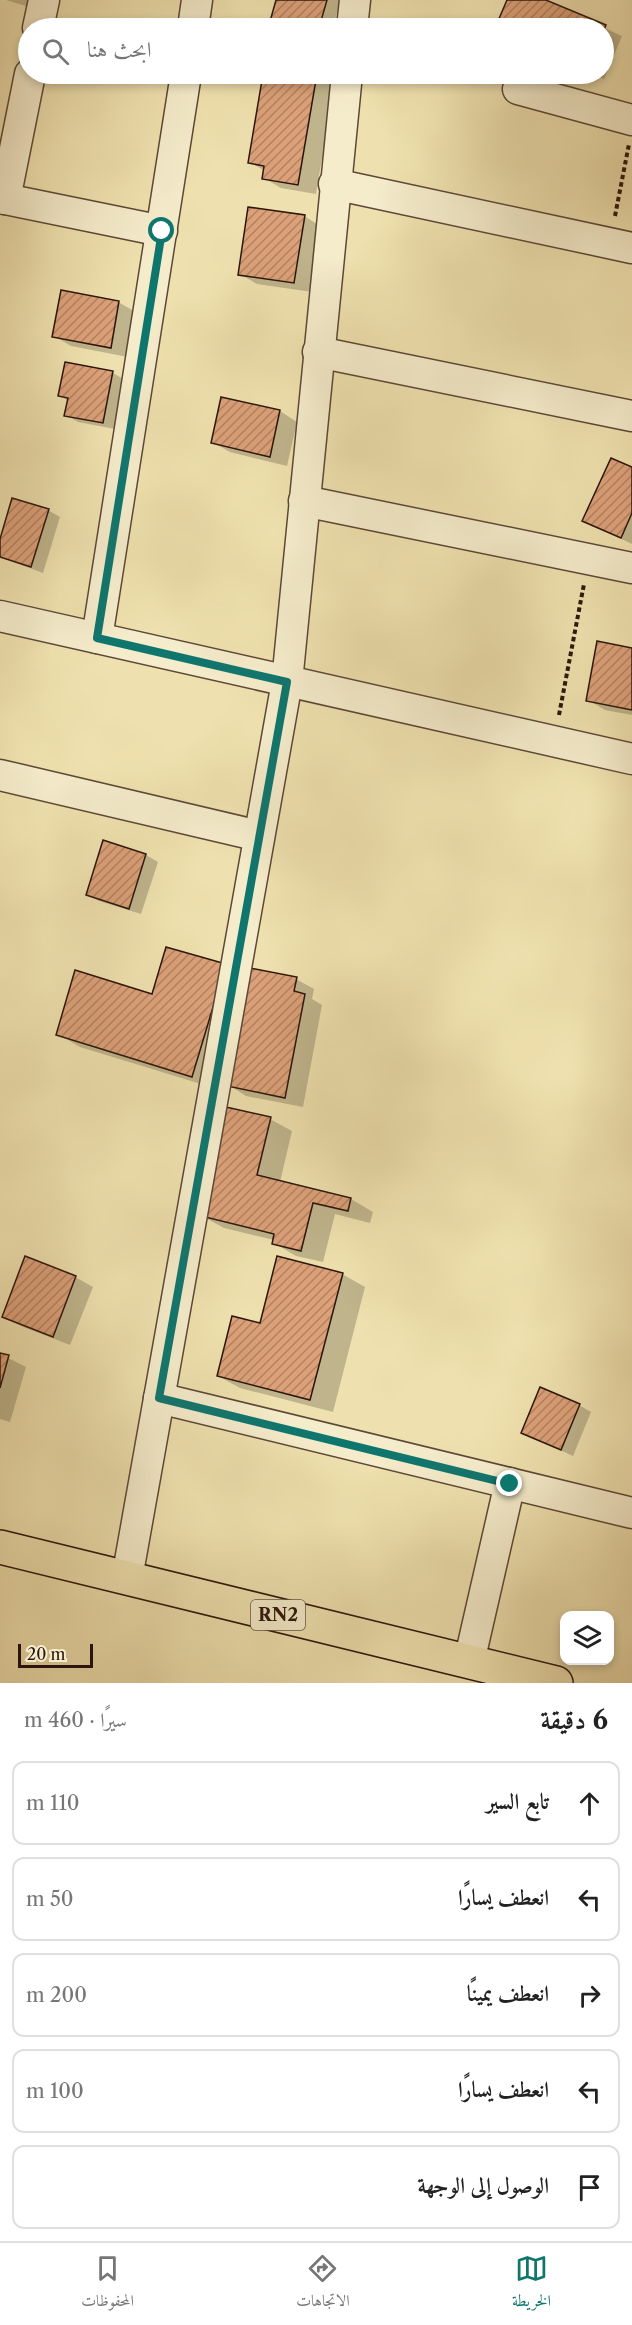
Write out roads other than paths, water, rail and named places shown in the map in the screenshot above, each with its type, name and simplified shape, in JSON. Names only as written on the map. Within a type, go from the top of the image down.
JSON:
[{"type":"main road","name":"RN2","points":[[0,1546],[556,1683]]},
{"type":"street","points":[[40,18],[44,0]]},
{"type":"street","points":[[194,18],[197,0]]},
{"type":"street","points":[[353,18],[355,0]]},
{"type":"street","points":[[28,84],[3,199],[162,231]]},
{"type":"street","points":[[97,638],[184,84]]},
{"type":"street","points":[[127,1578],[287,682],[345,84]]},
{"type":"street","points":[[518,89],[631,131]]},
{"type":"street","points":[[334,184],[621,246]]},
{"type":"street","points":[[318,352],[632,416]]},
{"type":"street","points":[[304,501],[632,568]]},
{"type":"street","points":[[0,616],[632,759]]},
{"type":"street","points":[[0,775],[259,836]]},
{"type":"street","points":[[159,1398],[632,1513]]},
{"type":"street","points":[[469,1662],[510,1484]]}]
